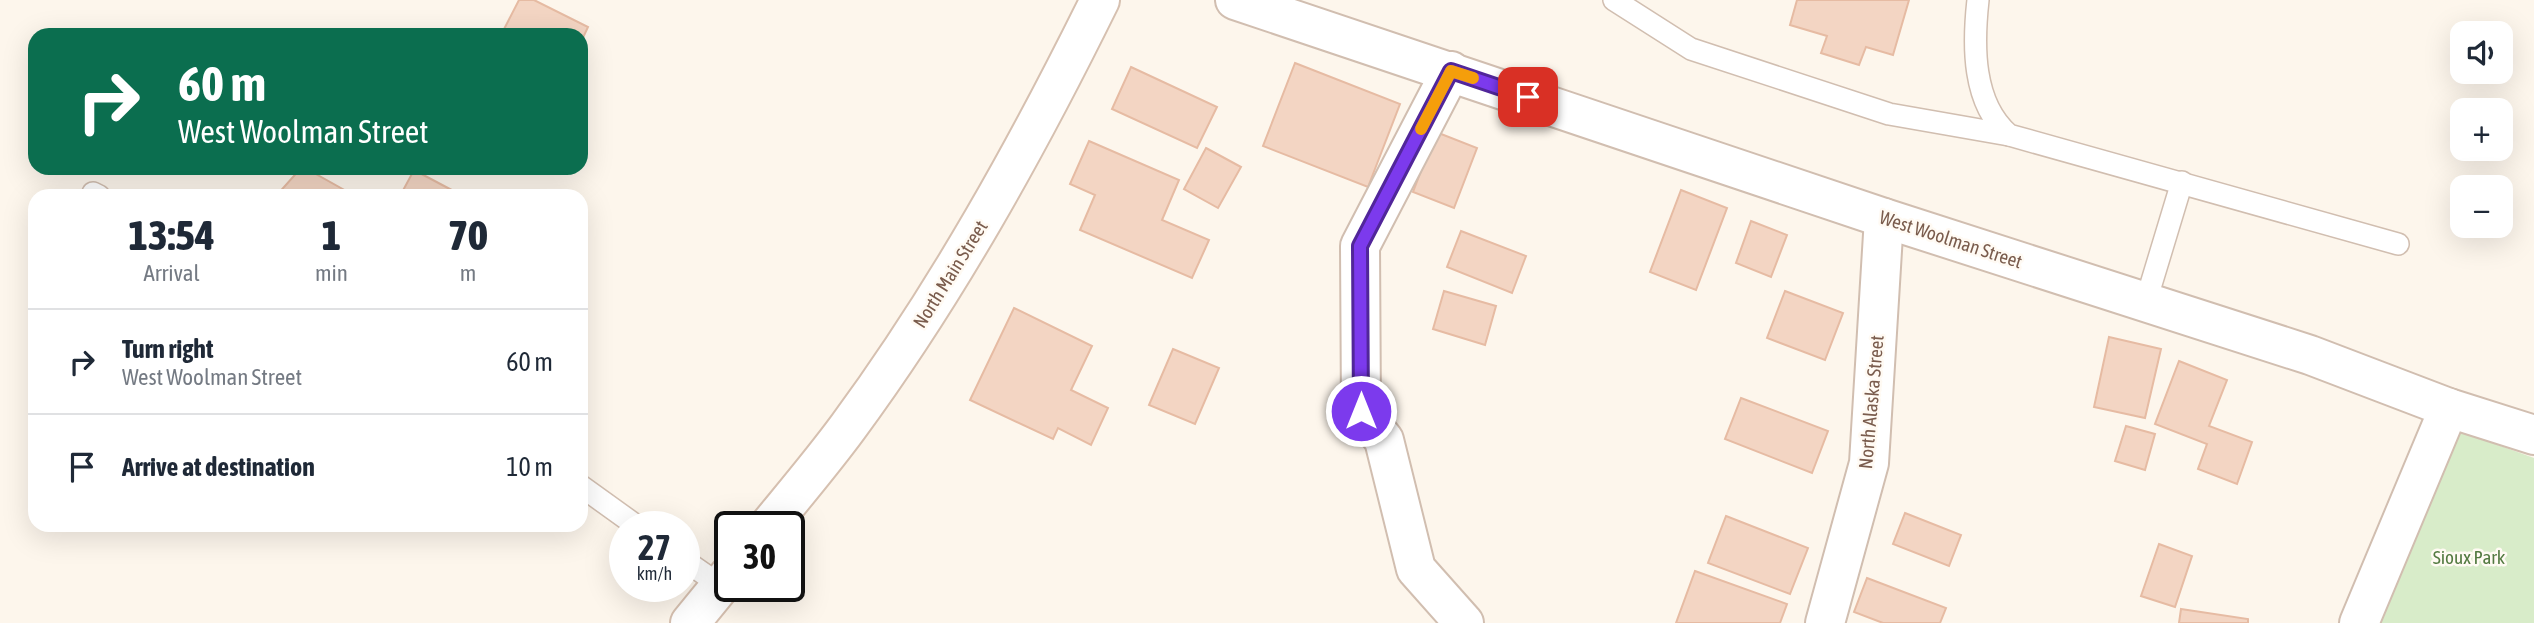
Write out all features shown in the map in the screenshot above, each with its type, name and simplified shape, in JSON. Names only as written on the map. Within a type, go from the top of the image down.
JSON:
[{"type":"street","name":"North Main Street","points":[[781,511],[848,428],[924,317],[995,201],[1100,0]]},
{"type":"street","name":"West Woolman Street","points":[[1235,0],[1884,218],[2310,355],[2449,408],[2534,435]]},
{"type":"street","points":[[1451,71],[1360,246],[1361,411],[1384,440],[1416,569],[1464,623]]},
{"type":"street","name":"North Alaska Street","points":[[1825,623],[1868,463],[1884,218]]},
{"type":"street","points":[[2359,623],[2449,408]]},
{"type":"street","points":[[690,623],[714,593]]},
{"type":"lane","points":[[1614,0],[1691,49],[1889,114],[2009,135],[2398,244]]},
{"type":"lane","points":[[1978,0],[1974,37],[1983,97],[1996,124],[2009,135]]},
{"type":"lane","points":[[2146,301],[2182,182]]},
{"type":"lane","points":[[588,491],[616,511]]},
{"type":"green space","name":"Sioux Park","points":[[2451,428],[2534,458],[2534,623],[2372,623]]},
{"type":"building","points":[[519,0],[534,0],[588,27],[588,28],[505,28]]},
{"type":"building","points":[[1797,0],[1909,0],[1893,55],[1866,47],[1859,65],[1821,53],[1827,36],[1790,25]]},
{"type":"building","points":[[1295,63],[1400,104],[1368,187],[1263,146]]},
{"type":"building","points":[[1131,67],[1217,107],[1197,148],[1112,109]]},
{"type":"building","points":[[1436,132],[1477,148],[1454,208],[1413,192]]},
{"type":"building","points":[[1089,141],[1179,180],[1162,220],[1209,240],[1192,278],[1080,230],[1095,195],[1070,184]]},
{"type":"building","points":[[1206,148],[1241,167],[1218,208],[1184,189]]},
{"type":"building","points":[[295,175],[318,175],[342,189],[282,189]]},
{"type":"building","points":[[411,175],[423,175],[450,189],[404,189]]},
{"type":"building","points":[[1681,190],[1727,208],[1696,290],[1650,272]]},
{"type":"building","points":[[1751,221],[1787,235],[1771,277],[1736,263]]},
{"type":"building","points":[[1461,231],[1526,256],[1512,293],[1447,267]]},
{"type":"building","points":[[1444,291],[1496,306],[1485,345],[1433,329]]},
{"type":"building","points":[[1785,291],[1843,313],[1825,360],[1767,338]]},
{"type":"building","points":[[1014,308],[1092,346],[1071,390],[1108,408],[1091,445],[1058,428],[1053,439],[970,400]]},
{"type":"building","points":[[2109,337],[2161,349],[2145,418],[2094,407]]},
{"type":"building","points":[[1173,349],[1219,368],[1195,424],[1149,405]]},
{"type":"building","points":[[2179,361],[2227,380],[2209,426],[2252,442],[2237,484],[2198,469],[2207,444],[2155,424]]},
{"type":"building","points":[[1741,398],[1828,431],[1812,473],[1725,439]]},
{"type":"building","points":[[2126,426],[2155,434],[2145,470],[2115,461]]},
{"type":"building","points":[[1905,513],[1961,535],[1949,566],[1893,544]]},
{"type":"building","points":[[1726,516],[1808,548],[1790,594],[1708,563]]},
{"type":"building","points":[[2159,544],[2192,556],[2175,607],[2141,596]]},
{"type":"building","points":[[1695,571],[1787,604],[1780,623],[1676,623]]},
{"type":"building","points":[[1867,578],[1946,608],[1940,623],[1883,623],[1854,612]]},
{"type":"building","points":[[2181,609],[2248,619],[2248,623],[2179,623]]},
{"type":"slow traffic","points":[[1421,129],[1451,71],[1473,78]]},
{"type":"route","points":[[1361,411],[1360,246],[1451,71],[1528,97]]}]
